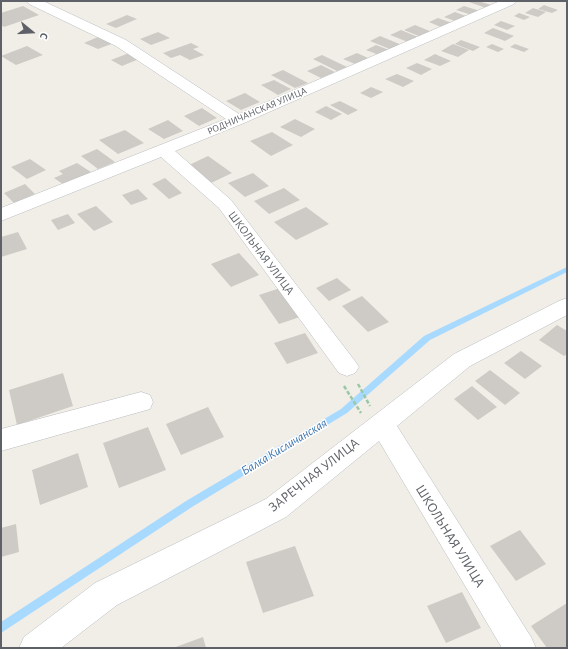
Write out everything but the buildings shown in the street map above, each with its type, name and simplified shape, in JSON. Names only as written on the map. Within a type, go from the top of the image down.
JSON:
[{"type":"street","points":[[33,1],[120,43],[238,120]]},
{"type":"street","name":"РОДНИЧАНСКАЯ УЛИЦА","points":[[1,216],[238,120],[510,1]]},
{"type":"street","name":"ШКОЛЬНАЯ УЛИЦА","points":[[163,150],[225,204],[346,365]]},
{"type":"street","name":"ЗАРЕЧНАЯ УЛИЦА","points":[[35,648],[106,594],[276,508],[462,360],[567,306]]},
{"type":"street","points":[[1,440],[141,402]]},
{"type":"street","name":"ШКОЛЬНАЯ УЛИЦА","points":[[380,424],[520,648]]},
{"type":"path","points":[[346,365],[342,383],[363,418],[380,424]]},
{"type":"path","points":[[346,365],[380,424]]},
{"type":"waterway","name":"Балка Кисличанская","points":[[1,628],[189,504],[344,411],[427,338],[567,269]]}]
